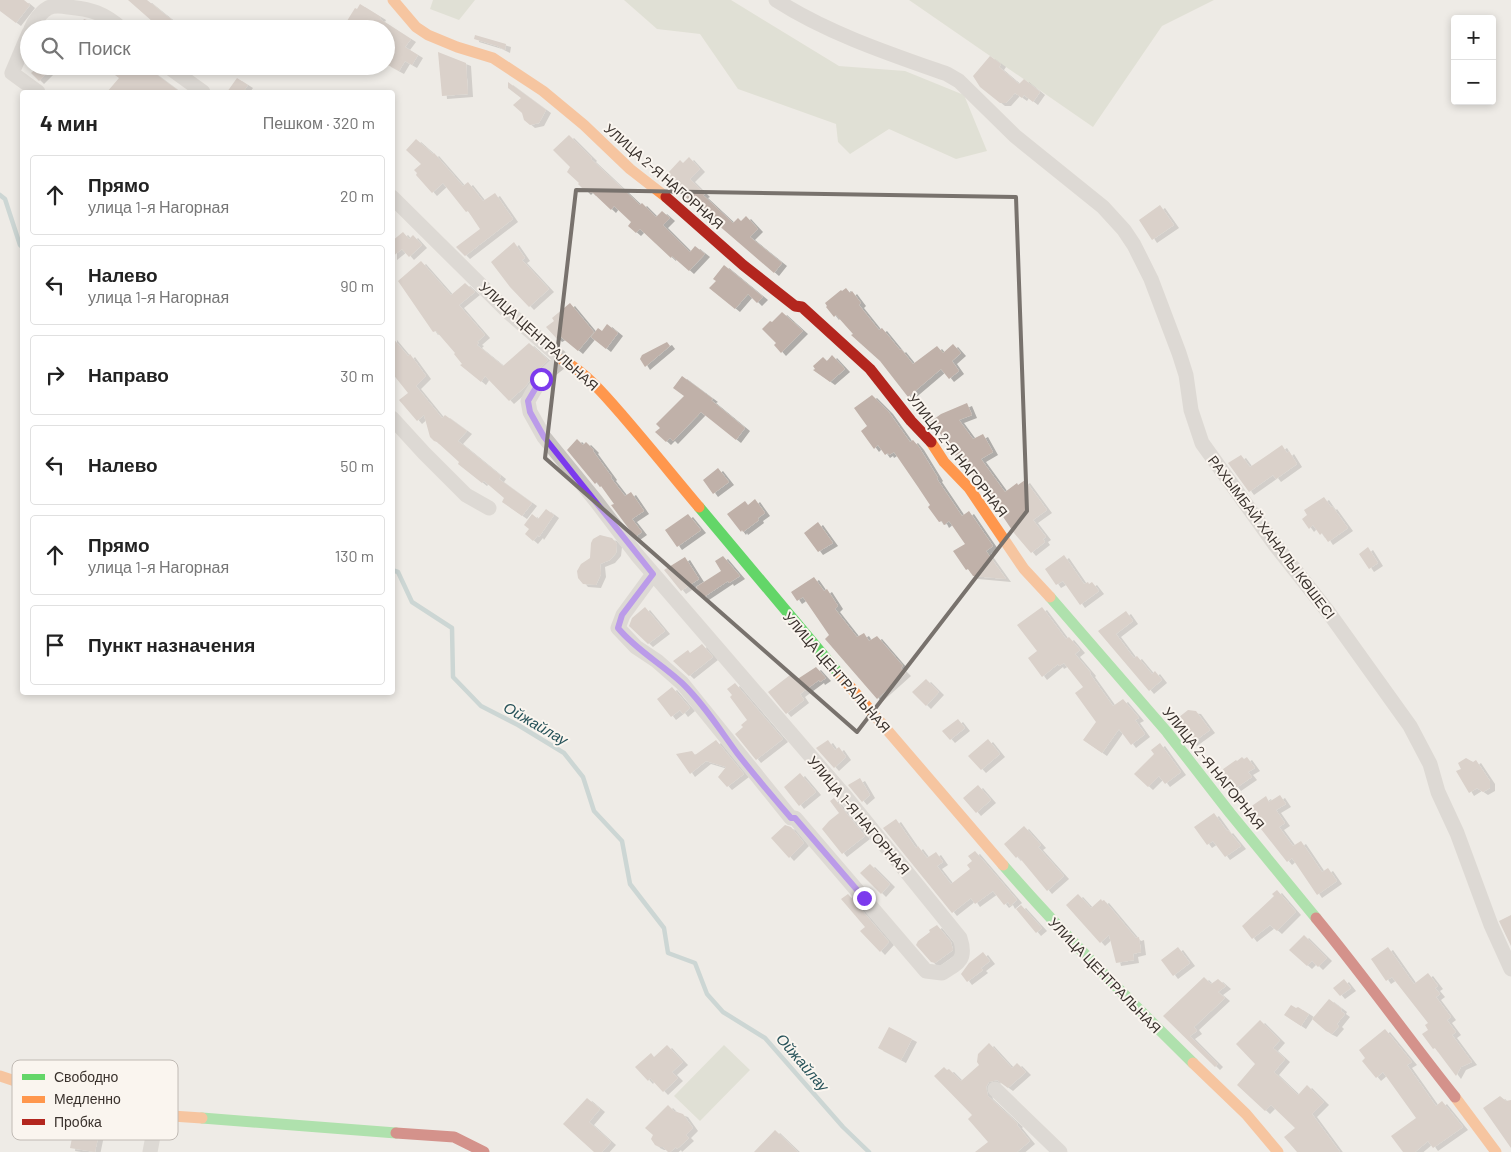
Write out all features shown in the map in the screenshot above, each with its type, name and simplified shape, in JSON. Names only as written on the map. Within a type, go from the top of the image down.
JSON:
[{"type":"street","name":"УЛИЦА 2-Я НАГОРНАЯ","points":[[393,0],[416,27],[457,47],[493,58],[543,92],[584,125],[630,169],[653,186],[743,265],[795,306],[802,308],[870,369],[911,421],[928,439],[944,462],[969,488],[1024,569],[1167,732],[1230,813],[1352,961],[1496,1152]]},
{"type":"street","name":"РАХЫМБАЙ ХАНАЛЫ КӨШЕСІ","points":[[776,0],[838,33],[947,74],[958,81],[1015,136],[1103,207],[1124,230],[1134,245],[1151,279],[1180,353],[1192,410],[1202,443],[1276,546],[1329,613],[1410,726],[1430,764],[1438,792],[1457,833],[1491,925],[1511,969]]},
{"type":"street","points":[[35,20],[44,4],[89,9],[104,15],[110,20]]},
{"type":"street","points":[[20,54],[12,73],[35,90]]},
{"type":"street","points":[[179,75],[200,90]]},
{"type":"street","name":"УЛИЦА ЦЕНТРАЛЬНАЯ","points":[[395,200],[507,311],[563,360],[578,368],[598,388],[780,606],[1042,910],[1138,1010],[1246,1114],[1278,1152]]},
{"type":"street","name":"УЛИЦА 1-Я НАГОРНАЯ","points":[[563,360],[550,369],[541,379],[532,391],[528,401],[533,417],[544,437],[653,574],[852,803],[960,938],[964,948],[963,955],[958,963],[942,973],[926,971],[795,818],[791,818],[763,785],[690,692],[657,662],[636,647],[618,628],[622,615],[653,574]]},
{"type":"street","points":[[395,421],[466,495],[489,508]]},
{"type":"street","points":[[0,1076],[12,1080]]},
{"type":"street","points":[[995,1089],[1060,1152]]},
{"type":"street","points":[[178,1117],[454,1137],[484,1152]]},
{"type":"highlighted area","points":[[576,190],[1016,197],[1027,511],[857,732],[545,458]]},
{"type":"green space","points":[[433,0],[475,0],[459,20],[430,9]]},
{"type":"green space","points":[[624,0],[731,0],[839,66],[905,71],[964,95],[987,151],[956,159],[889,129],[850,154],[838,142],[836,124],[738,89],[700,34],[657,29]]},
{"type":"green space","points":[[909,0],[1214,0],[1162,26],[1093,127]]},
{"type":"green space","points":[[724,1045],[750,1070],[700,1121],[674,1096]]},
{"type":"building","points":[[0,0],[24,0],[30,5],[16,23],[0,11]]},
{"type":"building","points":[[128,0],[147,0],[172,20],[151,20]]},
{"type":"building","points":[[360,4],[381,17],[382,20],[348,20],[355,8],[357,9]]},
{"type":"building","points":[[395,29],[411,39],[405,47],[418,55],[412,65],[405,61],[399,71],[395,69]]},
{"type":"building","points":[[475,35],[506,44],[505,50],[474,39]]},
{"type":"building","points":[[438,52],[466,63],[468,94],[442,96]]},
{"type":"building","points":[[990,56],[1001,64],[999,67],[1019,84],[1024,79],[1040,92],[1033,102],[1024,95],[1022,98],[1015,93],[1006,103],[1000,103],[980,87],[973,76]]},
{"type":"building","points":[[33,75],[45,75],[39,81]]},
{"type":"building","points":[[115,75],[157,75],[177,90],[109,90],[119,78]]},
{"type":"building","points":[[237,78],[248,85],[244,90],[228,90]]},
{"type":"building","points":[[508,82],[546,110],[539,123],[530,125],[524,120],[522,113],[513,105],[521,98],[508,88]]},
{"type":"building","points":[[612,129],[635,149],[631,153],[609,132]]},
{"type":"building","points":[[569,135],[591,159],[640,205],[642,203],[656,217],[662,211],[670,218],[663,225],[690,252],[695,246],[705,254],[689,271],[672,256],[671,258],[640,229],[636,233],[628,226],[631,222],[614,206],[611,210],[592,192],[588,190],[586,192],[567,172],[570,167],[553,150]]},
{"type":"building","points":[[416,139],[434,153],[463,186],[468,182],[483,201],[495,193],[513,219],[465,256],[456,247],[480,229],[468,211],[466,212],[443,183],[432,193],[416,175],[417,173],[414,170],[421,164],[406,150]]},
{"type":"building","points":[[689,157],[700,169],[690,179],[705,194],[703,195],[733,223],[738,218],[741,221],[746,216],[758,229],[750,237],[782,263],[774,273],[667,181],[671,177],[667,174],[680,160],[683,163]]},
{"type":"building","points":[[1160,205],[1174,225],[1152,240],[1139,220]]},
{"type":"building","points":[[403,232],[409,239],[413,235],[422,245],[409,257],[402,249],[395,255],[395,239]]},
{"type":"building","points":[[514,242],[525,258],[522,260],[549,289],[529,307],[510,287],[491,262]]},
{"type":"building","points":[[421,261],[451,295],[465,283],[475,292],[459,305],[485,335],[477,342],[479,343],[477,345],[503,366],[529,343],[548,360],[525,387],[509,401],[485,376],[481,382],[460,365],[462,364],[455,353],[436,331],[433,332],[398,281]]},
{"type":"building","points":[[724,265],[763,297],[757,303],[748,294],[735,309],[709,288],[716,281],[713,279]]},
{"type":"building","points":[[846,288],[850,293],[852,291],[861,303],[859,305],[879,330],[882,328],[913,364],[937,346],[943,353],[953,344],[961,353],[952,361],[959,371],[949,379],[941,369],[908,397],[880,361],[851,335],[853,334],[826,307],[825,303]]},
{"type":"building","points":[[570,303],[594,332],[578,351],[561,337],[557,339],[546,327],[554,321],[552,318]]},
{"type":"building","points":[[782,312],[803,331],[781,353],[774,345],[776,343],[762,329]]},
{"type":"building","points":[[607,324],[618,333],[606,349],[591,337],[598,328],[602,331]]},
{"type":"building","points":[[395,341],[408,356],[410,354],[426,376],[416,386],[442,418],[445,415],[467,431],[458,441],[501,476],[499,479],[532,503],[522,516],[502,502],[504,498],[484,481],[482,483],[458,464],[459,462],[430,437],[424,415],[417,421],[399,400],[408,393],[395,377]]},
{"type":"building","points":[[667,342],[670,346],[645,367],[640,359],[642,355]]},
{"type":"building","points":[[832,355],[845,369],[830,382],[813,370],[815,369],[813,366],[823,357],[827,361]]},
{"type":"building","points":[[682,376],[713,399],[711,400],[745,428],[736,440],[701,412],[673,441],[670,438],[666,442],[655,432],[660,428],[656,424],[684,396],[673,388]]},
{"type":"building","points":[[872,395],[888,411],[910,442],[913,440],[919,447],[937,479],[962,516],[969,511],[993,546],[986,551],[1006,579],[973,576],[968,569],[966,570],[953,551],[965,544],[949,521],[944,525],[942,521],[939,522],[928,507],[930,505],[894,452],[885,455],[878,445],[874,449],[861,431],[867,426],[854,408]]},
{"type":"building","points":[[967,403],[972,415],[959,420],[973,439],[983,434],[993,452],[981,459],[1005,492],[1017,483],[1018,485],[1025,480],[1047,510],[1033,520],[1046,537],[1043,539],[1045,542],[1031,553],[1014,533],[979,481],[954,454],[930,422],[941,414]]},
{"type":"building","points":[[577,439],[583,445],[586,442],[594,450],[611,478],[625,496],[631,492],[644,511],[632,519],[642,532],[635,537],[611,505],[614,504],[601,486],[597,482],[595,484],[567,450]]},
{"type":"building","points":[[1282,445],[1287,453],[1289,451],[1297,464],[1276,479],[1273,475],[1249,492],[1228,463],[1241,455],[1250,467]]},
{"type":"building","points":[[718,468],[729,482],[713,494],[703,480]]},
{"type":"building","points":[[1324,497],[1348,528],[1328,542],[1313,525],[1309,529],[1302,519],[1307,515],[1304,510]]},
{"type":"building","points":[[755,499],[765,513],[758,518],[759,520],[741,532],[727,514],[745,501],[748,505]]},
{"type":"building","points":[[546,509],[554,515],[539,537],[538,535],[533,541],[525,534],[529,529],[524,525],[532,514],[538,519]]},
{"type":"building","points":[[688,514],[701,530],[677,547],[665,530]]},
{"type":"building","points":[[818,522],[833,543],[818,552],[804,533]]},
{"type":"building","points":[[600,535],[612,538],[617,544],[616,553],[610,560],[600,564],[601,574],[596,585],[583,584],[578,578],[577,571],[581,564],[590,558],[591,543],[593,539]]},
{"type":"building","points":[[1368,547],[1378,563],[1369,569],[1359,554]]},
{"type":"building","points":[[1064,555],[1084,584],[1092,582],[1099,591],[1080,605],[1063,581],[1056,585],[1045,569]]},
{"type":"building","points":[[723,556],[740,576],[729,583],[728,581],[704,597],[696,587],[721,571],[715,561]]},
{"type":"building","points":[[685,557],[699,579],[681,591],[664,570]]},
{"type":"building","points":[[814,577],[824,591],[827,589],[838,606],[835,609],[857,637],[864,633],[869,641],[877,636],[903,666],[901,668],[906,673],[877,699],[825,639],[829,635],[803,597],[797,601],[791,592]]},
{"type":"building","points":[[645,607],[665,631],[648,644],[629,626],[632,618]]},
{"type":"building","points":[[1042,607],[1066,639],[1069,637],[1080,650],[1075,654],[1091,673],[1113,706],[1123,699],[1139,718],[1135,720],[1145,734],[1131,745],[1119,729],[1102,753],[1083,740],[1096,722],[1075,693],[1083,687],[1064,663],[1059,666],[1058,664],[1042,677],[1028,658],[1037,651],[1017,625]]},
{"type":"building","points":[[1126,611],[1133,621],[1116,634],[1134,658],[1137,656],[1152,674],[1155,671],[1162,680],[1149,691],[1098,631]]},
{"type":"building","points":[[702,644],[713,657],[689,676],[673,661],[688,650],[690,653]]},
{"type":"building","points":[[816,667],[826,678],[820,682],[819,680],[800,694],[804,700],[786,714],[768,692],[790,675],[796,680]]},
{"type":"building","points":[[926,679],[939,692],[926,706],[912,692]]},
{"type":"building","points":[[735,683],[783,739],[756,760],[735,734],[743,727],[741,725],[747,720],[730,697],[732,695],[727,689]]},
{"type":"building","points":[[672,687],[690,708],[683,714],[680,710],[671,717],[657,699]]},
{"type":"building","points":[[1188,710],[1196,711],[1210,730],[1192,743],[1174,721]]},
{"type":"building","points":[[958,719],[965,728],[950,740],[942,731]]},
{"type":"building","points":[[988,739],[1000,754],[981,770],[968,756]]},
{"type":"building","points":[[716,740],[744,774],[727,787],[718,777],[726,767],[706,761],[690,774],[676,754],[692,751],[695,755]]},
{"type":"building","points":[[828,740],[835,750],[839,747],[846,757],[834,768],[816,748]]},
{"type":"building","points":[[1160,743],[1181,772],[1165,784],[1159,776],[1148,787],[1134,774],[1154,754],[1151,750]]},
{"type":"building","points":[[1242,757],[1244,759],[1247,757],[1255,768],[1248,772],[1252,777],[1236,788],[1232,783],[1226,788],[1216,774]]},
{"type":"building","points":[[1466,758],[1473,762],[1476,760],[1490,781],[1490,788],[1483,792],[1477,788],[1469,793],[1456,771],[1461,769],[1458,763]]},
{"type":"building","points":[[800,773],[816,792],[799,806],[784,787]]},
{"type":"building","points":[[860,778],[870,795],[862,802],[848,785]]},
{"type":"building","points":[[978,785],[991,800],[976,813],[963,798]]},
{"type":"building","points":[[1280,795],[1286,804],[1276,810],[1285,823],[1279,827],[1293,846],[1301,841],[1322,872],[1328,868],[1337,881],[1317,895],[1292,858],[1287,862],[1246,810],[1266,796],[1269,802]]},
{"type":"building","points":[[834,798],[865,836],[842,854],[822,829],[839,813],[830,801]]},
{"type":"building","points":[[1214,813],[1241,846],[1225,857],[1213,841],[1207,845],[1194,827]]},
{"type":"building","points":[[896,819],[916,848],[918,846],[927,858],[936,852],[943,862],[937,866],[951,884],[970,869],[967,865],[972,861],[968,856],[975,851],[1017,900],[1010,906],[1008,902],[1004,905],[993,891],[975,904],[971,898],[952,913],[883,828]]},
{"type":"building","points":[[785,825],[791,827],[804,843],[789,858],[771,838]]},
{"type":"building","points":[[1024,826],[1041,845],[1038,847],[1064,876],[1047,891],[1018,856],[1016,858],[1004,844]]},
{"type":"building","points":[[870,864],[890,884],[881,894],[860,873]]},
{"type":"building","points":[[1277,890],[1296,912],[1277,931],[1270,925],[1252,939],[1242,926],[1274,896],[1272,894]]},
{"type":"building","points":[[848,894],[889,942],[880,952],[860,931],[865,927],[841,899]]},
{"type":"building","points":[[1078,894],[1091,908],[1101,899],[1102,901],[1104,900],[1136,938],[1139,937],[1141,952],[1133,954],[1134,960],[1116,963],[1109,935],[1100,943],[1066,905]]},
{"type":"building","points":[[1021,905],[1042,928],[1036,933],[1016,909]]},
{"type":"building","points":[[1511,915],[1511,946],[1499,921]]},
{"type":"building","points":[[937,925],[951,942],[953,950],[935,963],[931,962],[916,945],[918,941],[930,932],[929,930]]},
{"type":"building","points":[[1304,935],[1327,958],[1318,967],[1312,961],[1307,966],[1289,950]]},
{"type":"building","points":[[1178,947],[1190,963],[1173,976],[1161,960]]},
{"type":"building","points":[[1388,947],[1414,984],[1428,973],[1438,986],[1435,988],[1440,994],[1436,997],[1451,1017],[1447,1020],[1456,1032],[1452,1035],[1472,1062],[1461,1067],[1456,1076],[1422,1034],[1428,1030],[1425,1025],[1428,1023],[1392,977],[1386,981],[1371,959]]},
{"type":"building","points":[[983,952],[990,961],[981,968],[983,970],[967,982],[961,974],[969,963]]},
{"type":"building","points":[[1204,977],[1211,984],[1218,979],[1226,986],[1218,992],[1225,998],[1194,1027],[1197,1031],[1190,1036],[1218,1064],[1215,1067],[1163,1016]]},
{"type":"building","points":[[1344,979],[1351,988],[1340,996],[1333,988]]},
{"type":"building","points":[[1329,999],[1342,1009],[1341,1011],[1345,1014],[1337,1024],[1339,1026],[1332,1034],[1312,1019]]},
{"type":"building","points":[[1291,1005],[1309,1014],[1301,1026],[1284,1015]]},
{"type":"building","points":[[1260,1020],[1280,1040],[1273,1048],[1285,1059],[1274,1072],[1298,1095],[1307,1085],[1324,1102],[1312,1114],[1340,1152],[1297,1152],[1284,1137],[1295,1128],[1271,1105],[1265,1111],[1237,1085],[1255,1064],[1236,1044]]},
{"type":"building","points":[[889,1027],[912,1039],[901,1060],[878,1048]]},
{"type":"building","points":[[1385,1029],[1412,1062],[1407,1065],[1436,1106],[1442,1101],[1463,1127],[1433,1148],[1428,1141],[1415,1152],[1403,1152],[1391,1136],[1416,1118],[1383,1072],[1376,1078],[1362,1061],[1365,1058],[1359,1050]]},
{"type":"building","points":[[989,1043],[1012,1068],[1017,1063],[1026,1072],[1008,1088],[997,1080],[989,1082],[986,1087],[988,1096],[1018,1124],[1030,1141],[1017,1152],[975,1152],[988,1142],[968,1119],[972,1115],[934,1076],[944,1067],[947,1070],[949,1069],[961,1081],[979,1065],[977,1062],[978,1054]]},
{"type":"building","points":[[667,1045],[683,1062],[672,1072],[678,1078],[663,1092],[650,1078],[648,1081],[635,1067],[651,1053],[654,1057]]},
{"type":"building","points":[[1500,1096],[1506,1101],[1511,1100],[1511,1148],[1483,1108]]},
{"type":"building","points":[[587,1098],[600,1109],[589,1122],[611,1142],[602,1152],[594,1152],[563,1124]]},
{"type":"building","points":[[668,1105],[674,1111],[683,1114],[693,1128],[686,1135],[689,1138],[677,1149],[676,1147],[670,1152],[663,1147],[655,1145],[651,1139],[653,1135],[645,1128]]},
{"type":"building","points":[[775,1130],[798,1152],[754,1152]]},
{"type":"building","points":[[72,1140],[98,1140],[95,1152],[70,1148]]},
{"type":"waterway","name":"Ойжайлау","points":[[0,195],[5,199],[20,245]]},
{"type":"waterway","name":"Ойжайлау","points":[[395,571],[398,572],[412,602],[452,628],[453,677],[481,706],[518,725],[564,753],[583,777],[594,811],[622,841],[630,884],[664,928],[668,953],[695,963],[707,994],[723,1012],[765,1038],[843,1127],[869,1152]]},
{"type":"traffic: fast","points":[[699,507],[840,675]]},
{"type":"traffic: fast","points":[[1050,597],[1167,732],[1316,918]]},
{"type":"traffic: fast","points":[[1003,865],[1072,941],[1193,1063]]},
{"type":"traffic: fast","points":[[202,1118],[396,1133]]},
{"type":"traffic: slow","points":[[393,0],[416,27],[428,35],[457,47],[493,58],[543,91],[584,125],[630,169],[666,197]]},
{"type":"traffic: slow","points":[[563,360],[580,372],[602,392],[699,507]]},
{"type":"traffic: slow","points":[[931,442],[944,462],[969,488],[1024,569],[1050,597]]},
{"type":"traffic: slow","points":[[840,675],[1003,865]]},
{"type":"traffic: slow","points":[[1193,1063],[1246,1114],[1278,1152]]},
{"type":"traffic: slow","points":[[0,1076],[12,1080]]},
{"type":"traffic: slow","points":[[1455,1097],[1496,1152]]},
{"type":"traffic: slow","points":[[178,1116],[202,1118]]},
{"type":"traffic: jam","points":[[666,197],[743,265],[795,306],[802,307],[870,369],[911,421],[931,442]]},
{"type":"traffic: jam","points":[[1316,918],[1455,1097]]},
{"type":"traffic: jam","points":[[396,1133],[454,1137],[484,1152]]},
{"type":"route","points":[[541,379],[532,391],[528,401],[530,412],[535,422],[544,437],[653,574],[622,615],[618,628],[636,647],[682,683],[763,785],[791,818],[795,818],[864,898]]}]
